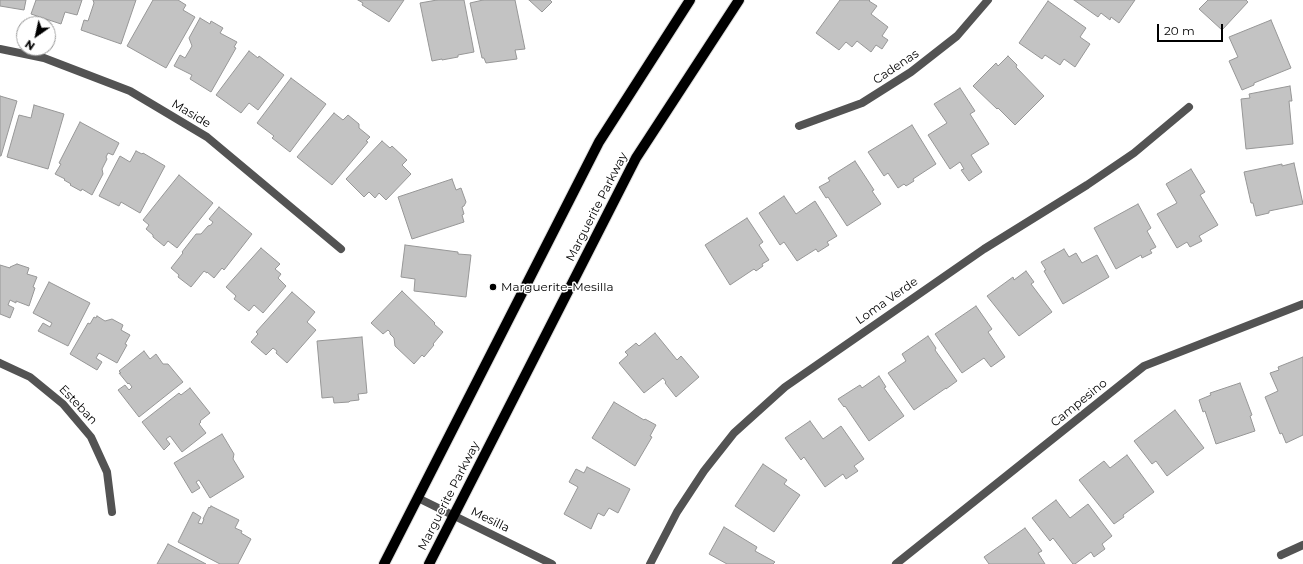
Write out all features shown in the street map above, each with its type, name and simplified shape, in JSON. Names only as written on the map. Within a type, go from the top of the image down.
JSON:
[{"type":"main road","points":[[384,564],[599,142],[690,0]]},
{"type":"main road","name":"Marguerite Parkway","points":[[429,564],[636,158],[739,0]]},
{"type":"street","name":"Cadenas","points":[[799,126],[862,103],[911,72],[957,36],[988,0]]},
{"type":"street","name":"Maside","points":[[0,49],[44,58],[130,91],[207,137],[342,249]]},
{"type":"street","name":"Loma Verde","points":[[650,564],[678,512],[704,471],[734,433],[785,386],[984,249],[1087,185],[1134,153],[1188,108]]},
{"type":"street","name":"Campesino","points":[[896,564],[1144,366],[1303,304]]},
{"type":"street","name":"Esteban","points":[[0,363],[30,377],[58,399],[64,404],[91,437],[107,472],[112,512]]},
{"type":"street","name":"Mesilla","points":[[418,498],[552,564]]},
{"type":"street","points":[[1281,555],[1303,545]]},
{"type":"building","points":[[0,0],[26,0],[24,10],[0,6]]},
{"type":"building","points":[[36,0],[82,0],[77,15],[65,12],[61,24],[56,22],[56,16],[37,16],[31,14]]},
{"type":"building","points":[[93,0],[136,0],[121,44],[81,30],[84,20],[88,21],[94,3]]},
{"type":"building","points":[[153,0],[178,0],[186,5],[183,10],[195,17],[166,68],[127,46]]},
{"type":"building","points":[[358,0],[404,0],[389,22],[362,5],[363,3]]},
{"type":"building","points":[[437,0],[464,0],[474,52],[458,55],[458,57],[432,61],[420,3]]},
{"type":"building","points":[[483,0],[515,0],[525,49],[515,50],[517,59],[486,63],[484,58],[482,58],[470,3]]},
{"type":"building","points":[[529,0],[550,0],[552,2],[542,12]]},
{"type":"building","points":[[840,0],[870,0],[869,1],[877,6],[871,14],[888,27],[882,36],[888,40],[882,49],[876,45],[871,52],[857,41],[852,47],[846,42],[839,50],[816,33]]},
{"type":"building","points":[[1074,0],[1135,0],[1119,23],[1111,17],[1110,20],[1101,13],[1098,17]]},
{"type":"building","points":[[1208,0],[1246,0],[1248,2],[1222,30],[1199,9]]},
{"type":"building","points":[[1048,1],[1086,28],[1080,37],[1090,44],[1075,67],[1064,59],[1060,65],[1045,55],[1042,59],[1019,43]]},
{"type":"building","points":[[200,18],[210,24],[211,21],[223,28],[220,33],[237,42],[234,47],[236,48],[211,92],[190,79],[192,75],[174,66],[180,55],[185,58],[192,46],[189,38]]},
{"type":"building","points":[[1271,20],[1291,68],[1254,83],[1254,85],[1242,90],[1229,61],[1238,57],[1229,37]]},
{"type":"building","points":[[249,51],[258,58],[259,56],[284,75],[258,110],[249,103],[241,113],[216,95]]},
{"type":"building","points":[[1008,56],[1017,65],[1016,67],[1044,96],[1015,125],[973,86],[996,63],[998,66]]},
{"type":"building","points":[[291,78],[326,104],[290,152],[272,138],[274,136],[257,123]]},
{"type":"building","points":[[1290,86],[1292,101],[1289,101],[1293,144],[1246,149],[1241,99],[1250,98],[1249,94]]},
{"type":"building","points":[[960,88],[975,111],[970,114],[989,144],[971,155],[982,172],[969,181],[961,170],[964,169],[960,162],[950,169],[928,135],[947,123],[934,104]]},
{"type":"building","points":[[0,96],[17,101],[1,156],[0,156]]},
{"type":"building","points":[[34,105],[64,114],[48,169],[7,157],[19,115],[31,118]]},
{"type":"building","points":[[334,113],[343,120],[348,115],[359,124],[359,128],[370,137],[366,141],[368,142],[332,185],[297,157]]},
{"type":"building","points":[[80,122],[119,143],[113,155],[108,153],[102,169],[103,174],[92,195],[82,189],[81,191],[70,185],[71,184],[64,180],[65,179],[55,174]]},
{"type":"building","points":[[912,125],[936,164],[913,179],[914,181],[906,186],[904,184],[898,188],[888,173],[884,176],[868,152]]},
{"type":"building","points":[[382,141],[390,148],[392,146],[407,160],[402,165],[411,174],[386,200],[379,193],[375,198],[369,192],[364,197],[346,179]]},
{"type":"building","points":[[136,151],[142,154],[143,153],[165,166],[140,213],[121,202],[119,206],[99,196],[120,156],[130,162]]},
{"type":"building","points":[[855,161],[874,190],[872,191],[881,204],[847,226],[828,197],[826,198],[819,187],[830,181],[828,178]]},
{"type":"building","points":[[1294,163],[1303,204],[1269,211],[1269,213],[1256,216],[1253,203],[1251,203],[1244,172]]},
{"type":"building","points":[[1191,169],[1205,192],[1200,195],[1218,225],[1199,236],[1202,241],[1190,247],[1187,242],[1177,248],[1157,214],[1177,203],[1166,184]]},
{"type":"building","points":[[179,175],[213,203],[177,248],[168,241],[164,246],[153,237],[153,235],[146,229],[149,225],[143,220]]},
{"type":"building","points":[[452,179],[456,190],[461,188],[466,202],[462,207],[464,222],[412,239],[398,197]]},
{"type":"building","points":[[784,196],[796,214],[815,201],[837,236],[827,242],[829,245],[818,252],[816,249],[797,261],[784,242],[780,245],[759,213]]},
{"type":"building","points":[[1138,204],[1151,228],[1147,231],[1156,247],[1150,250],[1152,253],[1142,258],[1141,255],[1116,269],[1094,228]]},
{"type":"building","points":[[219,207],[252,234],[224,270],[222,268],[214,278],[204,271],[191,287],[178,277],[179,275],[171,268],[196,234],[201,234],[208,226],[211,225],[213,222],[209,219]]},
{"type":"building","points":[[747,218],[763,242],[759,245],[769,260],[762,264],[763,266],[756,271],[754,269],[730,285],[705,245]]},
{"type":"building","points":[[405,245],[471,255],[466,297],[414,291],[415,279],[401,277]]},
{"type":"building","points":[[261,248],[280,264],[275,269],[281,274],[278,278],[286,286],[263,313],[254,305],[249,311],[234,299],[236,296],[226,287]]},
{"type":"building","points":[[1064,249],[1069,257],[1076,253],[1082,263],[1097,255],[1109,277],[1063,304],[1044,271],[1046,270],[1041,262]]},
{"type":"building","points":[[17,264],[29,268],[27,274],[37,277],[29,306],[10,300],[8,305],[14,308],[10,318],[0,314],[0,265],[10,268]]},
{"type":"building","points":[[1026,271],[1034,282],[1031,284],[1052,312],[1019,336],[987,296],[1013,277],[1014,280]]},
{"type":"building","points":[[49,282],[90,303],[68,346],[38,331],[43,323],[50,327],[52,323],[33,313]]},
{"type":"building","points":[[402,291],[443,332],[424,357],[422,355],[414,364],[395,346],[394,338],[388,330],[383,334],[371,323]]},
{"type":"building","points":[[292,292],[315,312],[307,322],[316,330],[287,363],[276,353],[277,351],[273,348],[266,355],[251,342],[258,334],[256,332]]},
{"type":"building","points":[[976,306],[992,329],[988,332],[1005,357],[991,367],[984,358],[962,373],[935,334]]},
{"type":"building","points":[[97,316],[105,321],[112,319],[123,325],[121,330],[130,335],[125,344],[127,345],[117,363],[99,353],[96,358],[102,362],[97,370],[70,354],[88,323],[90,324],[94,317],[96,318]]},
{"type":"building","points":[[655,333],[677,360],[681,356],[699,377],[676,397],[663,378],[644,393],[619,363],[628,355],[625,352],[636,343],[639,346]]},
{"type":"building","points":[[928,336],[936,348],[935,350],[957,381],[914,410],[888,373],[906,361],[902,354]]},
{"type":"building","points":[[362,337],[367,393],[358,394],[359,400],[349,402],[334,403],[333,397],[322,398],[317,341]]},
{"type":"building","points":[[144,351],[150,359],[156,354],[163,364],[168,364],[183,382],[139,417],[118,390],[125,385],[129,390],[132,387],[119,373],[121,373],[119,371]]},
{"type":"building","points":[[1303,357],[1303,435],[1286,443],[1282,433],[1280,434],[1265,397],[1278,391],[1270,373],[1279,370],[1278,367]]},
{"type":"building","points":[[879,376],[886,387],[884,388],[904,416],[869,441],[845,406],[844,407],[838,399],[860,385],[862,388]]},
{"type":"building","points":[[1240,383],[1252,415],[1250,416],[1255,431],[1216,444],[1205,411],[1203,412],[1199,400],[1211,395],[1210,393]]},
{"type":"building","points":[[190,388],[210,413],[200,421],[201,422],[199,424],[206,433],[182,452],[170,436],[166,439],[170,444],[164,450],[142,422],[179,393],[181,395]]},
{"type":"building","points":[[614,402],[644,420],[645,419],[656,425],[650,436],[652,437],[635,466],[592,438]]},
{"type":"building","points":[[1175,410],[1204,448],[1167,476],[1156,461],[1152,464],[1134,441]]},
{"type":"building","points":[[810,421],[823,439],[841,426],[864,459],[854,466],[858,471],[846,479],[843,474],[825,487],[804,457],[801,460],[785,438]]},
{"type":"building","points":[[222,434],[234,454],[233,459],[244,477],[210,498],[199,480],[196,482],[200,488],[192,493],[174,463]]},
{"type":"building","points":[[1127,455],[1154,492],[1123,515],[1124,517],[1114,524],[1079,480],[1104,461],[1110,468]]},
{"type":"building","points":[[763,464],[787,480],[784,484],[800,495],[774,532],[735,506]]},
{"type":"building","points":[[587,467],[630,489],[618,513],[609,508],[604,516],[598,513],[591,529],[564,514],[578,487],[569,482],[576,469],[584,473]]},
{"type":"building","points":[[1056,500],[1070,518],[1088,504],[1112,536],[1102,544],[1105,549],[1094,557],[1091,552],[1073,564],[1053,538],[1050,541],[1032,518]]},
{"type":"building","points":[[211,506],[239,520],[235,528],[242,531],[241,533],[251,539],[238,564],[220,564],[178,542],[193,512],[201,517],[198,523],[202,524],[209,507],[210,508]]},
{"type":"building","points":[[724,527],[757,547],[755,551],[775,562],[773,564],[727,564],[709,554]]},
{"type":"building","points":[[1025,528],[1042,551],[1038,553],[1045,564],[989,564],[984,557]]},
{"type":"building","points":[[168,544],[206,564],[157,564]]},
{"type":"place","name":"Marguerite-Mesilla","points":[[493,287]]}]
